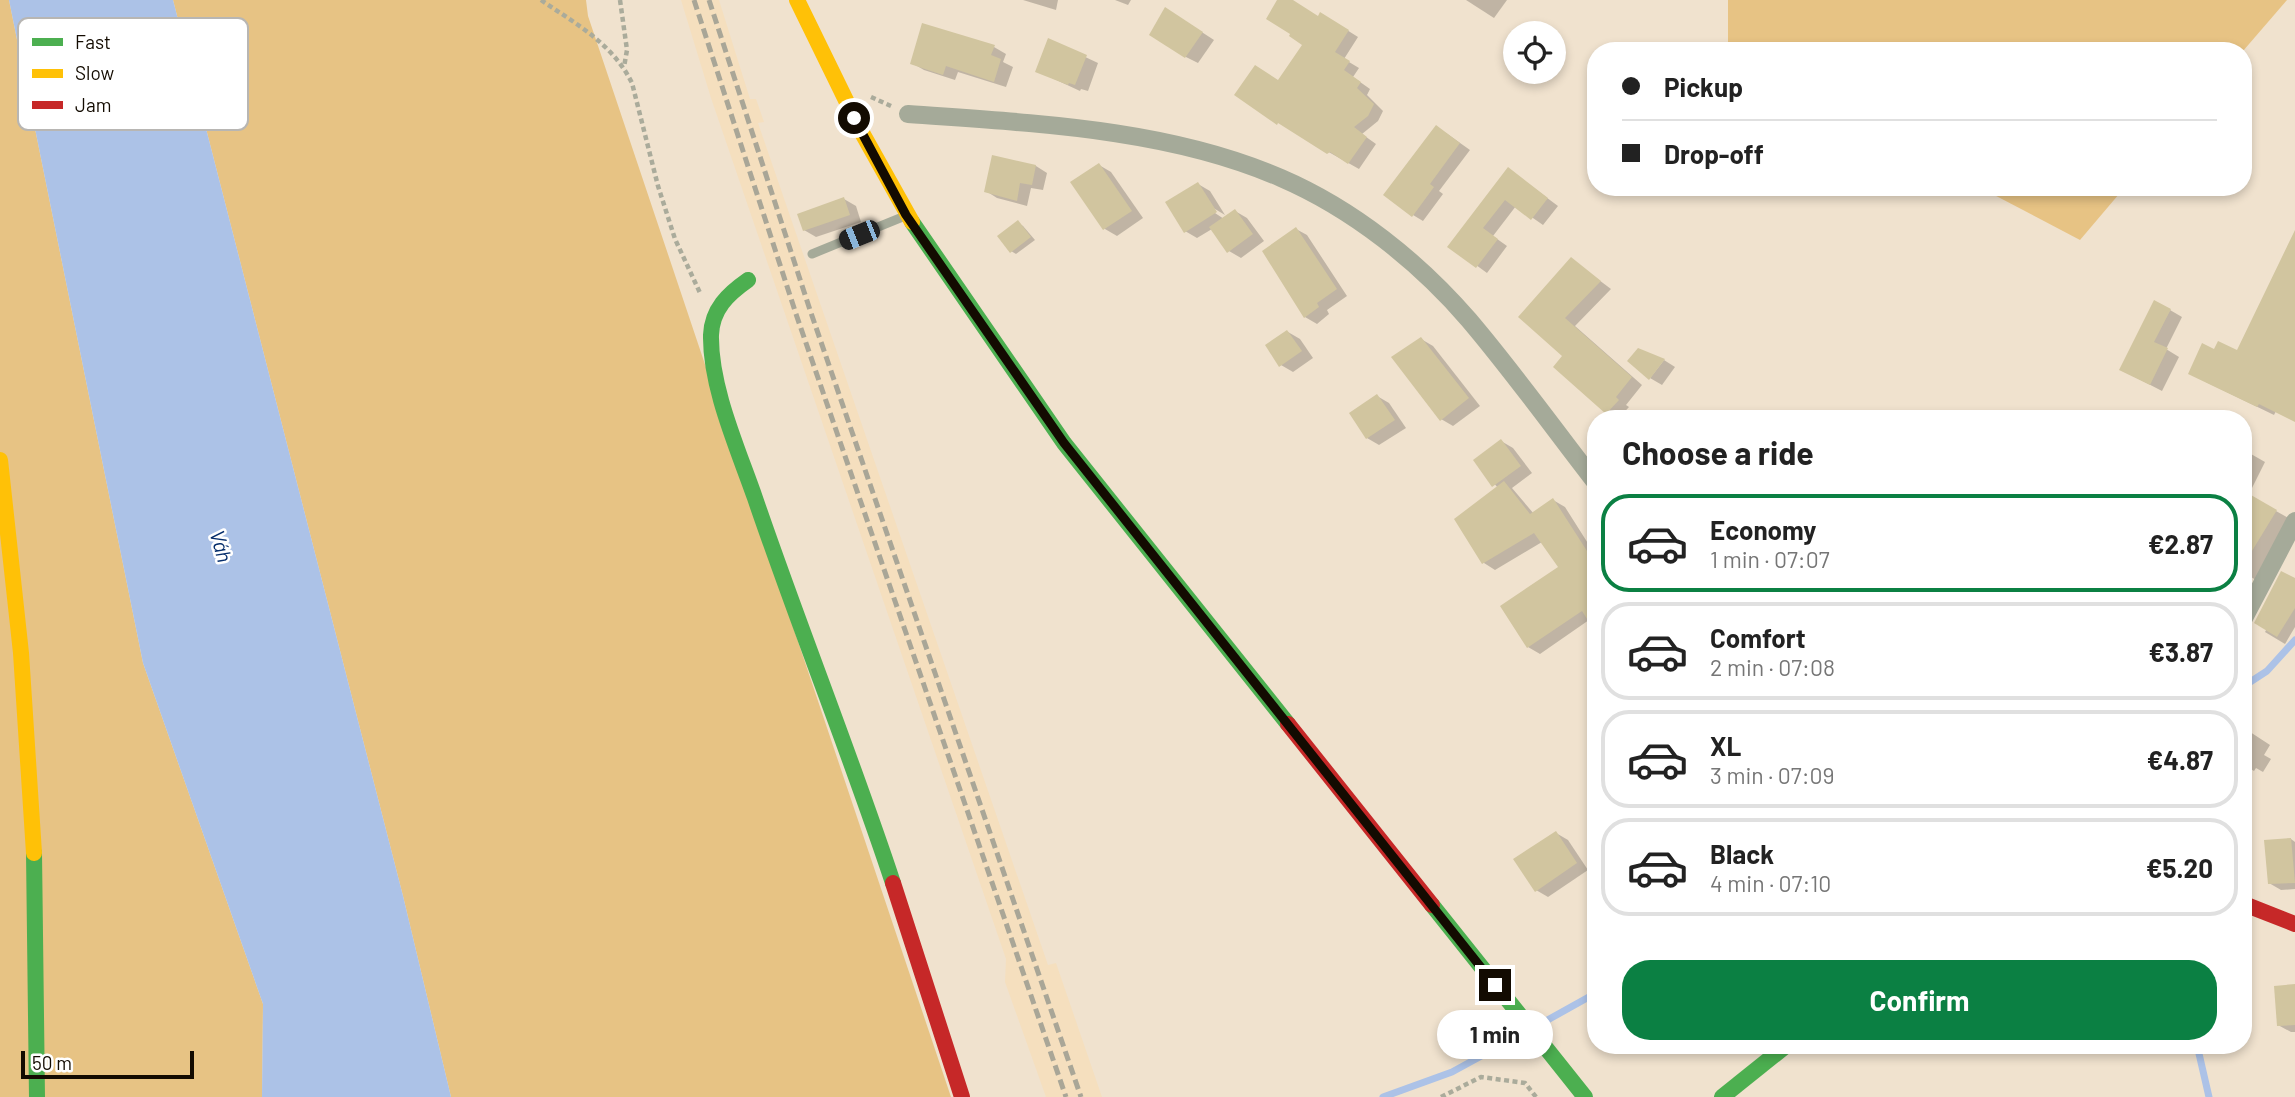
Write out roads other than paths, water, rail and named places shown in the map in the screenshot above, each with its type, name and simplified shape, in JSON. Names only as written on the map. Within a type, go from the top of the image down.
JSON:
[{"type":"main road","points":[[797,0],[861,131],[906,215],[1064,443],[1585,1097]]},
{"type":"main road","points":[[748,280],[730,292],[719,304],[712,320],[713,361],[717,385],[761,520],[830,702],[962,1097]]},
{"type":"main road","points":[[0,460],[12,553],[36,874],[37,1097]]},
{"type":"main road","points":[[2252,907],[2295,924]]},
{"type":"main road","points":[[1722,1097],[1776,1054]]},
{"type":"street","points":[[908,114],[1113,132],[1237,161],[1281,177],[1318,196],[1358,220],[1400,254],[1469,320],[1587,471]]},
{"type":"street","points":[[2252,603],[2295,521]]},
{"type":"lane","points":[[812,254],[906,215]]},
{"type":"water","points":[[9,0],[173,0],[178,18],[18,18],[18,45]]},
{"type":"water","name":"Váh","points":[[35,130],[206,130],[403,896],[451,1097],[262,1097],[263,1004],[143,663]]},
{"type":"waterway","points":[[2252,681],[2267,671],[2295,640]]},
{"type":"waterway","points":[[1535,1027],[1587,998]]},
{"type":"waterway","points":[[1383,1097],[1452,1072],[1525,1032]]},
{"type":"waterway","points":[[2199,1054],[2209,1097]]},
{"type":"railway","points":[[694,0],[796,314],[1066,1097]]},
{"type":"railway","points":[[709,0],[810,310],[1081,1097]]}]
